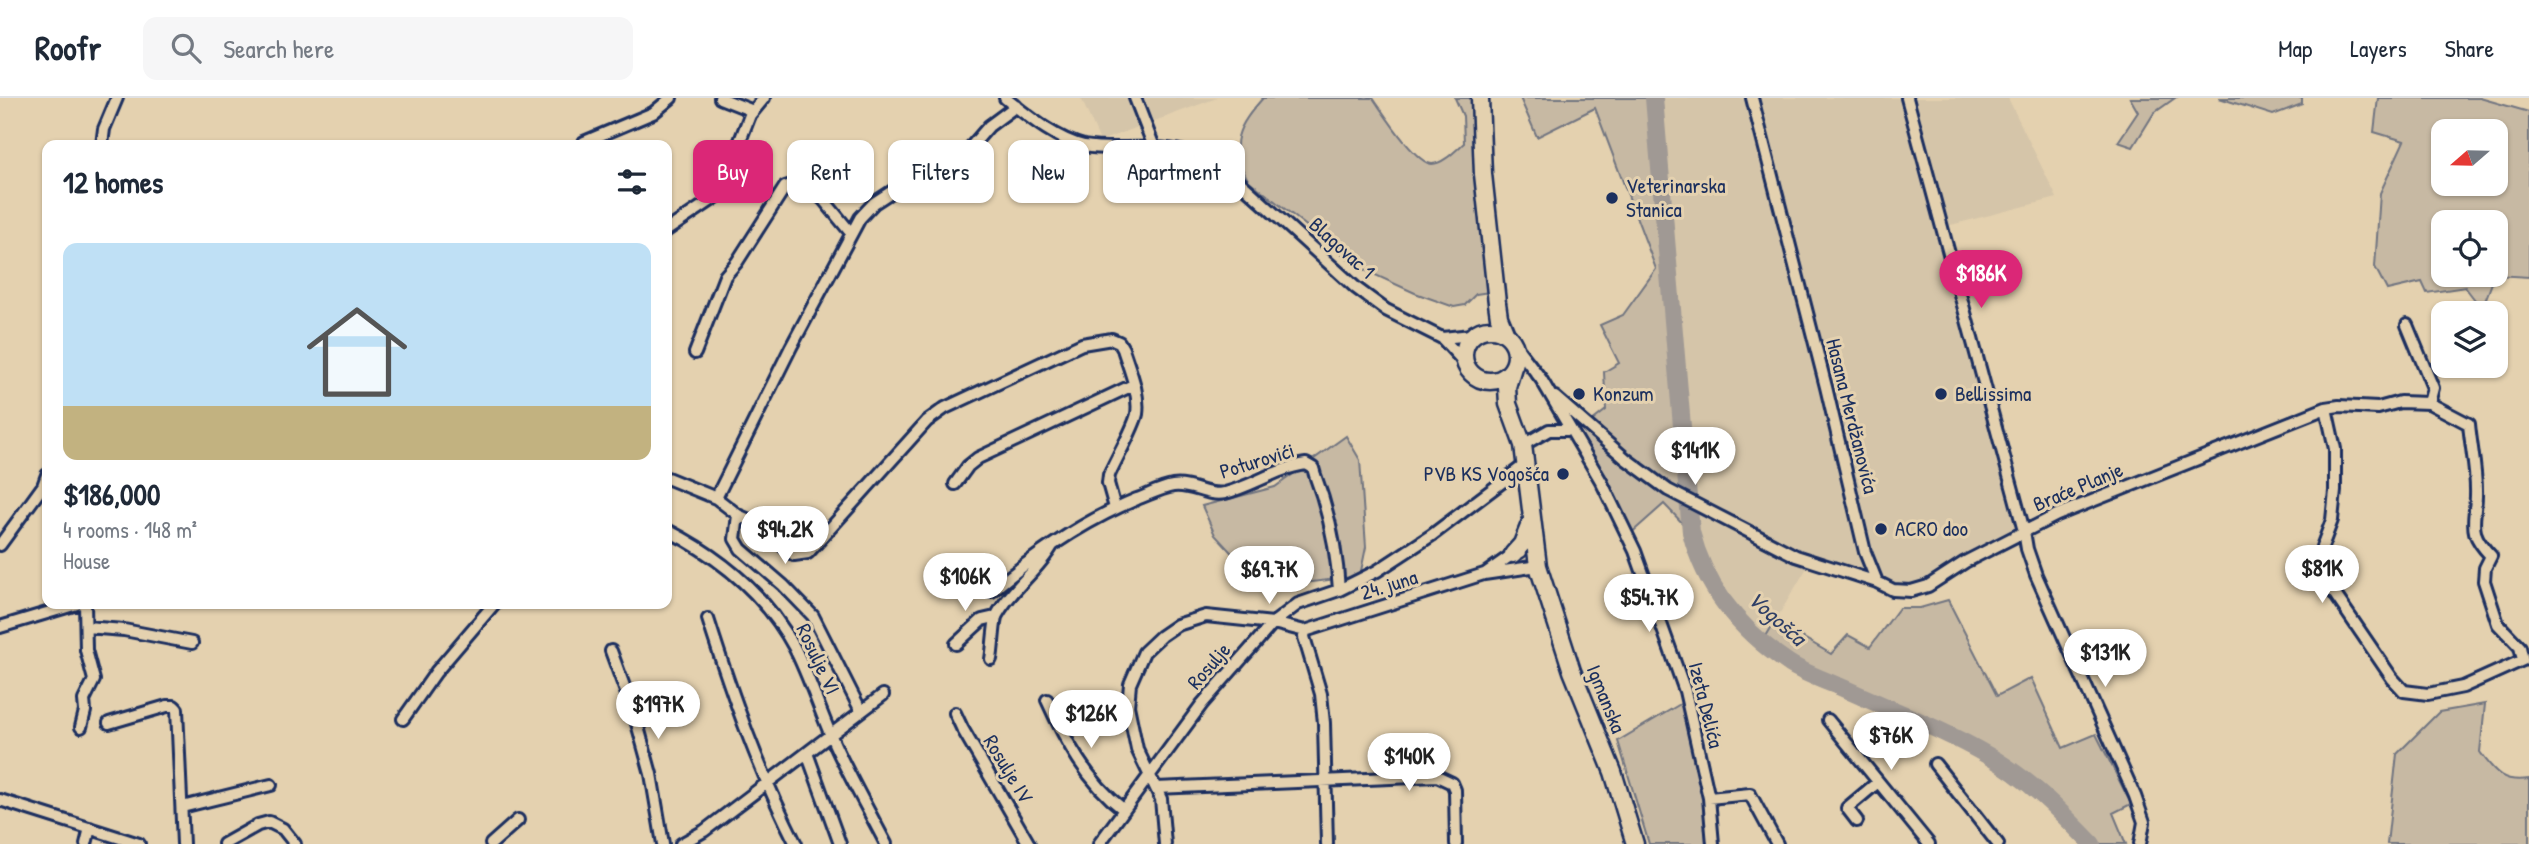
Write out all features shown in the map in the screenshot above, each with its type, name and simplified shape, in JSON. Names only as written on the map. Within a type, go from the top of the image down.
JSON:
[{"type":"main road","points":[[1480,98],[1482,164],[1497,303],[1499,317],[1516,356],[1514,366],[1499,379],[1481,380],[1471,373],[1465,363],[1464,348],[1489,324],[1497,303]]},
{"type":"main road","points":[[1478,332],[1491,329],[1509,337]]},
{"type":"main road","name":"Igmanska","points":[[1514,366],[1507,387],[1508,404],[1524,444],[1538,566],[1573,671],[1613,772],[1635,844]]},
{"type":"main road","name":"Igmanska","points":[[1481,380],[1508,404]]},
{"type":"main road","points":[[1513,554],[1522,544],[1531,522]]},
{"type":"street","points":[[103,140],[104,129],[117,98]]},
{"type":"street","points":[[589,140],[653,113],[671,98]]},
{"type":"street","points":[[720,98],[753,110]]},
{"type":"street","points":[[672,227],[719,195],[753,110],[764,98]]},
{"type":"street","name":"Blagovac 1","points":[[1005,98],[1065,140],[1103,148]]},
{"type":"street","points":[[1135,98],[1151,140]]},
{"type":"street","name":"Hasana Merdžanovića","points":[[1752,98],[1865,552],[1877,582]]},
{"type":"street","points":[[1549,392],[1626,459],[1668,490],[1796,556],[1877,582],[1893,590],[1911,591],[1927,586],[1965,562],[2024,531],[1907,98]]},
{"type":"street","points":[[716,498],[851,233],[874,203],[894,190],[956,164],[989,125],[1016,106]]},
{"type":"street","points":[[695,353],[725,276],[737,262],[785,187],[805,184],[823,198],[851,233]]},
{"type":"street","name":"Blagovac 1","points":[[1245,187],[1356,288],[1386,310],[1442,338]]},
{"type":"street","points":[[2407,325],[2432,388],[2428,403]]},
{"type":"street","points":[[1442,338],[1478,332]]},
{"type":"street","name":"Izeta Delića","points":[[1509,337],[1549,392],[1601,481],[1635,551],[1680,673],[1709,798],[1713,844]]},
{"type":"street","points":[[1442,338],[1465,363]]},
{"type":"street","points":[[672,480],[716,498],[738,515],[754,522],[794,555],[800,556],[808,553],[927,421],[945,408],[1082,344],[1112,339],[1119,342],[1133,385],[1137,413],[1109,475],[1108,483],[1115,508]]},
{"type":"street","points":[[1514,366],[1532,367]]},
{"type":"street","points":[[955,484],[968,466],[978,458],[1133,385]]},
{"type":"street","name":"Braće Planje","points":[[2140,844],[2144,822],[2135,796],[2036,575],[2024,531],[2143,479],[2326,408],[2378,408],[2400,402],[2428,403],[2469,424],[2476,496],[2474,531],[2479,544],[2491,556],[2485,568],[2484,581],[2498,624],[2521,647],[2524,660],[2463,687],[2428,694],[2404,691],[2392,678],[2332,590],[2323,560],[2322,547],[2332,520],[2335,491],[2335,449],[2326,408]]},
{"type":"street","points":[[1524,444],[1549,430],[1570,430]]},
{"type":"street","name":"Poturovići","points":[[992,591],[1054,542],[1115,508],[1171,486],[1210,494],[1229,492],[1306,464],[1313,468],[1328,514],[1338,563],[1339,590]]},
{"type":"street","name":"Rosulje","points":[[1099,844],[1202,705],[1273,623],[1298,604],[1339,590],[1377,571],[1432,535],[1526,464]]},
{"type":"street","points":[[0,545],[42,487]]},
{"type":"street","points":[[738,515],[735,539],[741,549],[783,585],[813,616],[861,711]]},
{"type":"street","name":"Rosulje VI","points":[[672,533],[733,571],[773,613],[794,647],[830,733],[886,844]]},
{"type":"street","points":[[991,659],[995,617],[1015,590],[1040,566],[1054,542]]},
{"type":"street","name":"24. juna","points":[[1484,574],[1513,554],[1535,548]]},
{"type":"street","name":"24. juna","points":[[1305,631],[1484,574],[1538,566]]},
{"type":"street","points":[[0,627],[60,609]]},
{"type":"street","points":[[81,727],[85,711],[84,701],[94,680],[86,650],[85,609]]},
{"type":"street","points":[[403,719],[436,672],[490,609]]},
{"type":"street","points":[[1165,844],[1161,799],[1137,749],[1128,706],[1130,684],[1144,652],[1177,625],[1206,616],[1273,623],[1305,631],[1304,637],[1321,694],[1327,780],[1327,844]]},
{"type":"street","points":[[956,644],[982,620],[995,617]]},
{"type":"street","points":[[708,620],[736,709],[766,783],[796,844]]},
{"type":"street","points":[[86,627],[124,630],[192,643]]},
{"type":"street","points":[[611,651],[635,716],[651,774],[663,844]]},
{"type":"street","points":[[681,844],[704,831],[883,695]]},
{"type":"street","points":[[1047,700],[1078,759],[1095,782],[1123,809]]},
{"type":"street","points":[[109,723],[167,706],[177,709],[183,844]]},
{"type":"street","name":"Rosulje IV","points":[[955,713],[1030,844]]},
{"type":"street","points":[[1828,720],[1929,844]]},
{"type":"street","points":[[807,753],[841,844]]},
{"type":"street","points":[[1935,764],[1998,844]]},
{"type":"street","points":[[1156,788],[1437,776],[1452,783],[1455,790],[1456,844]]},
{"type":"street","points":[[1857,821],[1847,808],[1878,782]]},
{"type":"street","points":[[181,807],[271,785]]},
{"type":"street","points":[[1709,798],[1750,794],[1777,844]]},
{"type":"street","points":[[0,800],[139,844]]},
{"type":"street","points":[[491,844],[518,820]]},
{"type":"street","points":[[224,844],[258,825],[270,822],[283,830],[295,844]]},
{"type":"street","points":[[86,844],[90,828]]},
{"type":"shaded area","points":[[1081,98],[1217,98],[1100,141]]},
{"type":"shaded area","points":[[1263,98],[1373,98],[1408,146],[1432,164],[1445,159],[1464,143],[1463,116],[1455,98],[1480,98],[1497,291],[1476,294],[1465,305],[1454,307],[1360,268],[1248,180],[1245,174],[1245,140],[1238,140],[1247,118]]},
{"type":"shaded area","points":[[1520,98],[1654,98],[1691,532],[1664,504],[1628,536],[1552,397],[1587,425],[1606,410],[1604,372],[1619,363],[1600,325],[1623,315],[1656,269],[1595,108],[1537,137]]},
{"type":"shaded area","points":[[1654,98],[2008,98],[2057,198],[1943,227],[2024,531],[1911,591],[1811,561],[1762,643],[1733,615],[1705,574],[1691,532]]},
{"type":"shaded area","points":[[2130,98],[2175,98],[2154,113],[2133,147],[2118,142],[2138,112]]},
{"type":"shaded area","points":[[2219,98],[2302,98],[2302,104],[2273,115]]},
{"type":"shaded area","points":[[2378,98],[2480,98],[2529,112],[2529,277],[2508,276],[2508,210],[2431,210],[2431,287],[2465,287],[2427,293],[2422,282],[2387,290],[2375,267],[2380,193],[2404,141],[2374,132]]},
{"type":"shaded area","points":[[2465,287],[2490,287],[2485,301],[2476,301]]},
{"type":"shaded area","points":[[1346,436],[1360,460],[1366,547],[1360,576],[1264,588],[1215,535],[1202,506],[1275,487]]},
{"type":"shaded area","points":[[1948,600],[1997,696],[2031,678],[2063,748],[2096,734],[2131,804],[2113,813],[2126,844],[2092,844],[2059,810],[2023,779],[1988,755],[1792,665],[1762,643],[1775,621],[1831,654],[1848,635],[1870,647],[1899,608],[1920,608]]},
{"type":"shaded area","points":[[1687,700],[1712,844],[1649,844],[1618,741]]},
{"type":"shaded area","points":[[2485,704],[2480,752],[2500,775],[2512,779],[2529,779],[2529,844],[2387,844],[2397,754],[2439,712]]},
{"type":"waterway","name":"Vogošća","points":[[1654,98],[1691,532],[1697,552],[1716,590],[1741,623],[1790,664],[1934,728],[1987,755],[2056,807],[2092,844]]},
{"type":"place","name":"Veterinarska Stanica","points":[[1612,198]]},
{"type":"place","name":"Konzum","points":[[1579,394]]},
{"type":"place","name":"Bellissima","points":[[1941,394]]},
{"type":"place","name":"PVB KS Vogošća","points":[[1563,474]]},
{"type":"place","name":"ACRO doo","points":[[1881,529]]}]
